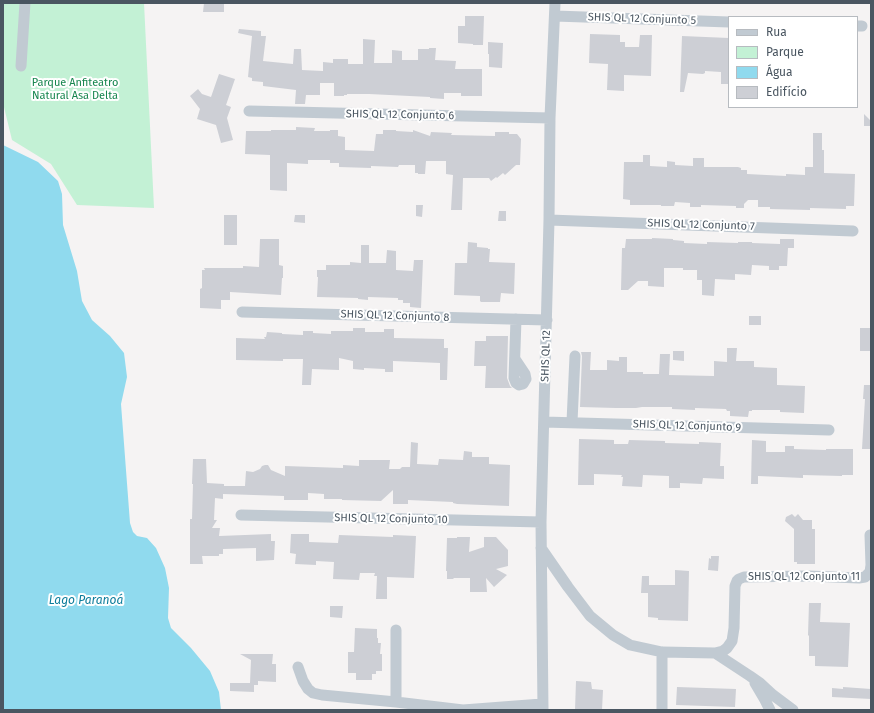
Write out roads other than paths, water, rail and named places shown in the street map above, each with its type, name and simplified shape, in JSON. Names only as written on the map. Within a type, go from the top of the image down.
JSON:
[{"type":"street","points":[[21,66],[25,3]]},
{"type":"street","name":"SHIS QL 12","points":[[542,707],[540,522],[547,320],[550,118],[555,3]]},
{"type":"street","name":"SHIS QL 12 Conjunto 5","points":[[555,16],[728,22]]},
{"type":"street","name":"SHIS QL 12 Conjunto 6","points":[[249,111],[550,118]]},
{"type":"street","name":"SHIS QL 12 Conjunto 7","points":[[549,220],[853,231]]},
{"type":"street","name":"SHIS QL 12 Conjunto 8","points":[[242,312],[547,320]]},
{"type":"street","points":[[515,359],[516,319]]},
{"type":"street","points":[[572,422],[575,356]]},
{"type":"street","name":"SHIS QL 12 Conjunto 9","points":[[544,422],[829,430]]},
{"type":"street","name":"SHIS QL 12 Conjunto 10","points":[[241,515],[540,522]]},
{"type":"street","name":"SHIS QL 12 Conjunto 11","points":[[715,653],[723,651],[732,641],[734,628],[735,586],[739,579],[744,577],[865,577],[870,572],[871,565],[870,535]]},
{"type":"street","points":[[541,548],[590,616],[613,635],[630,645],[662,652],[715,653],[760,683],[793,710]]},
{"type":"street","points":[[396,630],[396,702]]},
{"type":"street","points":[[662,652],[662,710]]},
{"type":"street","points":[[298,667],[303,681],[308,689],[313,693],[322,695],[463,710],[542,707]]},
{"type":"street","points":[[750,676],[770,710]]},
{"type":"water","name":"Lago Paranoá","points":[[3,145],[38,162],[58,181],[62,194],[63,225],[77,271],[82,301],[92,320],[110,336],[124,353],[127,377],[121,404],[130,523],[133,532],[137,536],[147,538],[156,548],[165,568],[169,588],[168,618],[171,628],[191,648],[210,671],[219,692],[221,710],[3,710]]},
{"type":"park label","name":"Parque Anfiteatro Natural Asa Delta","points":[[75,89]]}]
